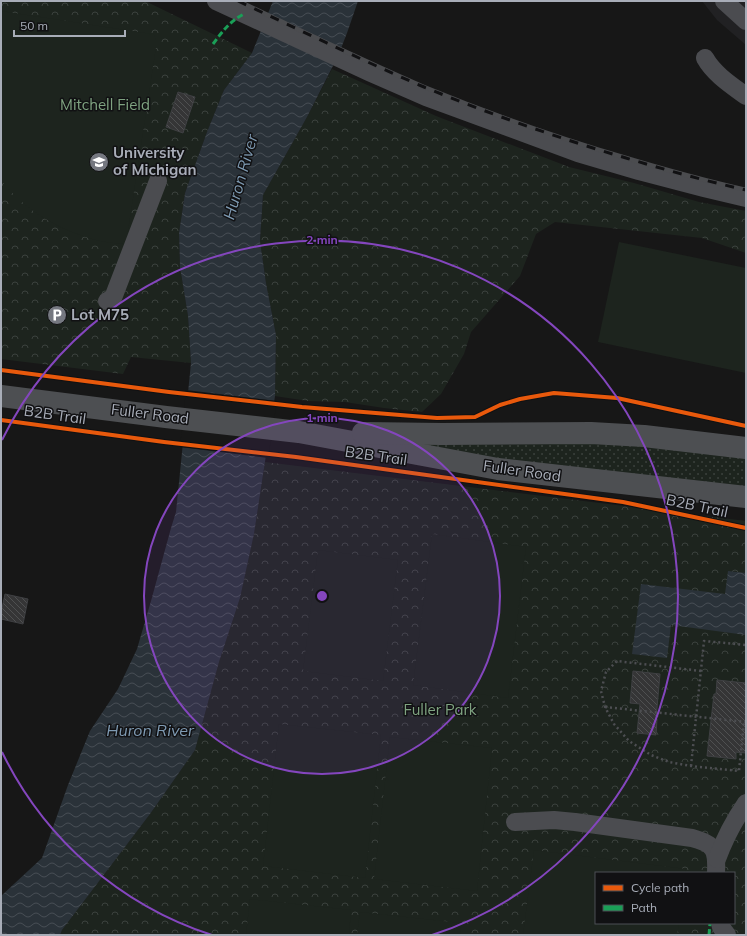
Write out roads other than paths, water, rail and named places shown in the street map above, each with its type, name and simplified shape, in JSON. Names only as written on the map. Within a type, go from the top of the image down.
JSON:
[{"type":"main road","name":"Fuller Road","points":[[1,396],[299,432],[498,469],[746,498]]},
{"type":"main road","name":"Fuller Road","points":[[299,432],[442,434],[591,433],[644,436],[746,448]]},
{"type":"street","points":[[216,1],[426,97],[578,153],[639,171],[746,198]]},
{"type":"street","points":[[724,1],[746,21]]},
{"type":"street","points":[[704,58],[725,81],[746,96]]},
{"type":"street","points":[[107,301],[113,298],[158,181]]},
{"type":"street","points":[[716,866],[722,844],[732,824],[746,803]]},
{"type":"street","points":[[515,822],[554,820],[692,838],[704,841],[712,847],[715,851],[716,866]]},
{"type":"street","points":[[720,924],[721,928],[727,935]]},
{"type":"water","name":"Huron River","points":[[273,1],[358,1],[338,56],[307,117],[263,195],[260,241],[276,335],[275,396],[254,534],[240,598],[219,662],[195,750],[150,814],[62,930],[60,935],[1,935],[1,896],[42,858],[68,785],[90,731],[118,689],[137,649],[151,601],[176,512],[191,363],[188,316],[180,267],[179,233],[185,193],[224,90],[252,53]]},
{"type":"water","points":[[728,571],[746,573],[746,635],[671,625],[667,658],[632,654],[641,584],[725,594]]},
{"type":"railway","points":[[238,1],[400,77],[499,116],[626,158],[746,190]]},
{"type":"place","name":"University of Michigan","points":[[99,162]]},
{"type":"place","name":"Lot M75","points":[[57,315]]},
{"type":"park label","name":"Mitchell Field","points":[[105,105]]},
{"type":"park label","name":"Fuller Park","points":[[440,710]]}]
